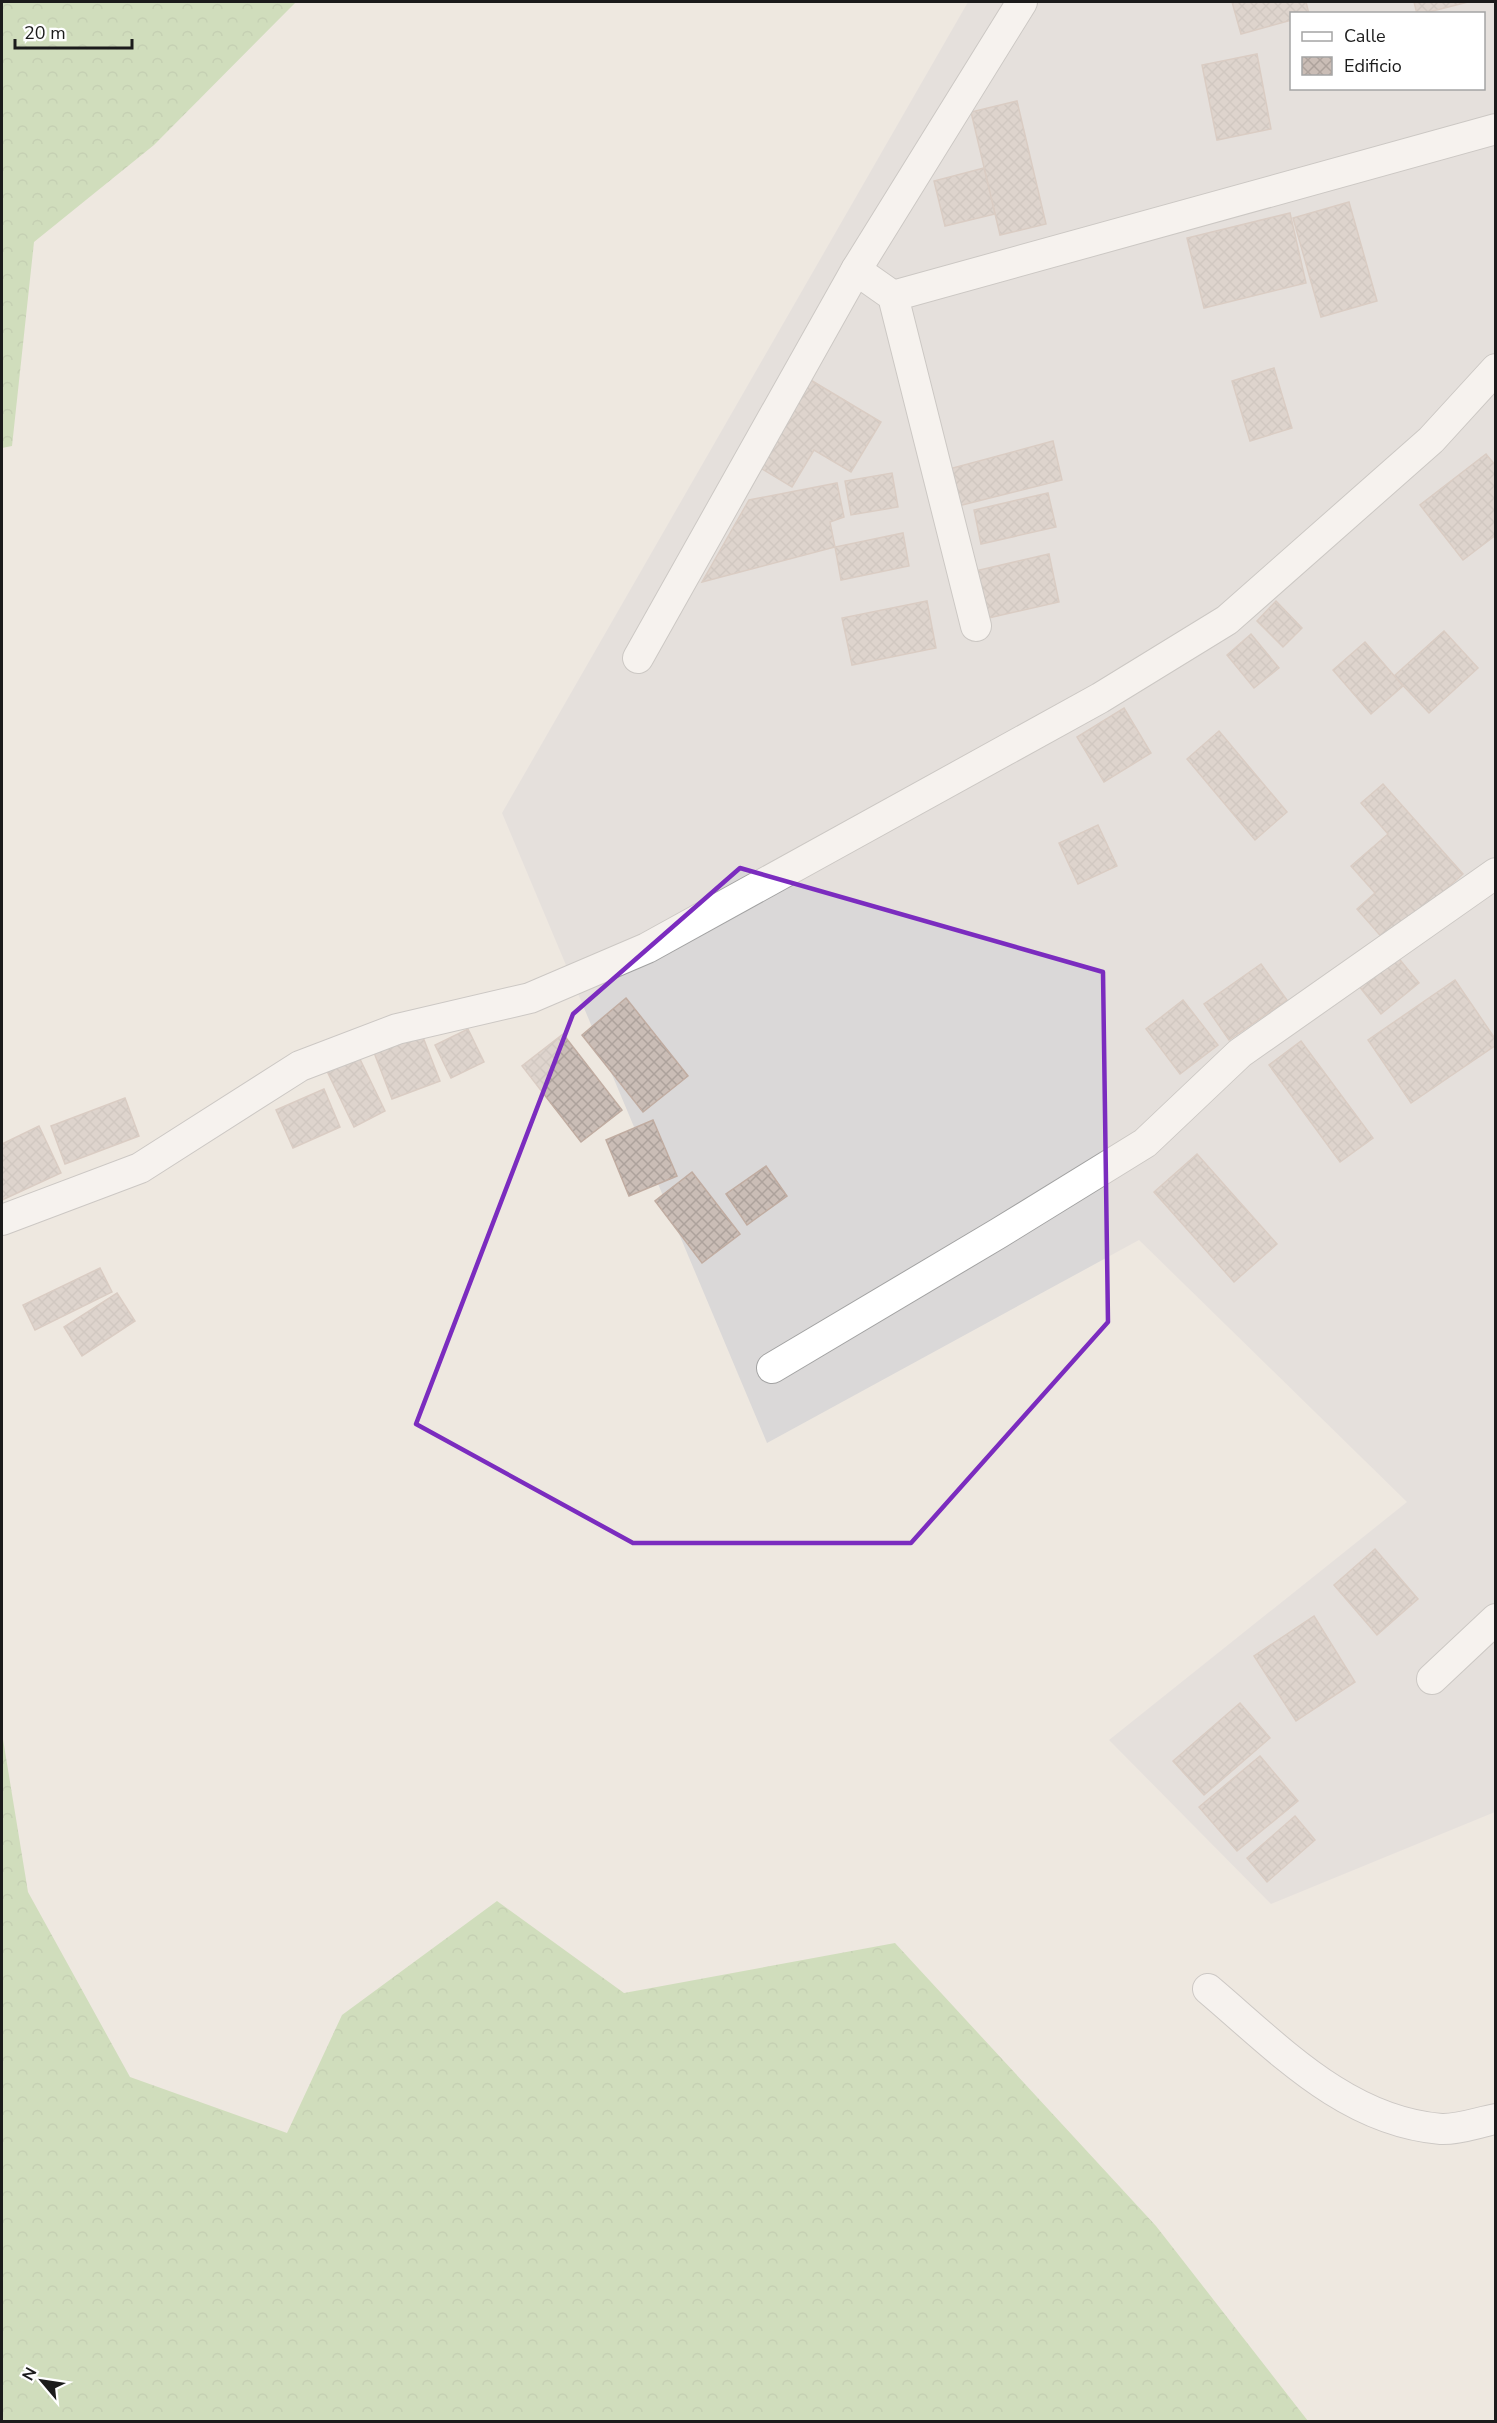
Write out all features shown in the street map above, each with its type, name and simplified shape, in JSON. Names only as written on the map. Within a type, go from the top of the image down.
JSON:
[{"type":"street","points":[[638,658],[856,270],[1022,2]]},
{"type":"street","points":[[893,296],[1496,129]]},
{"type":"street","points":[[856,270],[893,296],[976,626]]},
{"type":"street","points":[[2,1220],[140,1168],[300,1066],[397,1029],[530,998],[647,948],[1100,698],[1227,620],[1431,440],[1496,369]]},
{"type":"street","points":[[772,1368],[999,1233],[1144,1143],[1240,1053],[1496,873]]},
{"type":"street","points":[[1432,1679],[1496,1619]]},
{"type":"street","points":[[1209,1989],[1326,2088],[1376,2114],[1443,2129],[1496,2119]]},
{"type":"highlighted area","points":[[740,868],[1103,972],[1108,1322],[911,1543],[633,1543],[416,1424],[573,1014]]},
{"type":"shaded area","points":[[968,2],[1495,2],[1495,1812],[1271,1904],[1109,1740],[1407,1502],[1139,1240],[767,1443],[502,813]]},
{"type":"green space","points":[[2,2],[296,2],[154,145],[34,242],[12,446],[2,448]]},
{"type":"green space","points":[[2,1733],[28,1892],[130,2077],[287,2133],[342,2015],[497,1901],[624,1993],[895,1943],[1156,2226],[1308,2421],[2,2421]]},
{"type":"building","points":[[1232,2],[1306,2],[1308,12],[1290,12],[1290,21],[1241,34]]},
{"type":"building","points":[[1414,2],[1468,2],[1429,12],[1416,12]]},
{"type":"building","points":[[1257,54],[1271,129],[1217,140],[1202,65]]},
{"type":"building","points":[[1017,101],[1046,224],[1000,235],[971,112]]},
{"type":"building","points":[[984,168],[995,214],[945,226],[934,181]]},
{"type":"building","points":[[1349,202],[1377,301],[1321,317],[1293,218]]},
{"type":"building","points":[[1290,213],[1306,283],[1204,308],[1187,238]]},
{"type":"building","points":[[1274,368],[1292,428],[1250,441],[1232,381]]},
{"type":"building","points":[[809,379],[881,422],[851,472],[814,450],[792,487],[757,466]]},
{"type":"building","points":[[1053,441],[1062,480],[958,506],[949,469]]},
{"type":"building","points":[[1486,454],[1496,466],[1496,535],[1463,560],[1420,505]]},
{"type":"building","points":[[892,473],[898,507],[851,515],[845,481]]},
{"type":"building","points":[[837,483],[844,517],[830,522],[835,547],[702,582],[749,500]]},
{"type":"building","points":[[1048,493],[1056,527],[981,544],[974,510]]},
{"type":"building","points":[[903,533],[909,566],[841,580],[835,547]]},
{"type":"building","points":[[1049,554],[1059,602],[984,619],[975,571]]},
{"type":"building","points":[[927,601],[936,648],[852,665],[842,618]]},
{"type":"building","points":[[1276,601],[1302,628],[1283,647],[1257,621]]},
{"type":"building","points":[[1444,631],[1478,668],[1429,713],[1394,676]]},
{"type":"building","points":[[1251,634],[1279,668],[1254,688],[1227,655]]},
{"type":"building","points":[[1365,642],[1403,686],[1371,714],[1333,670]]},
{"type":"building","points":[[1124,708],[1151,753],[1104,782],[1077,737]]},
{"type":"building","points":[[1219,731],[1287,812],[1255,840],[1187,759]]},
{"type":"building","points":[[1383,784],[1463,874],[1386,942],[1357,909],[1375,893],[1351,866],[1388,834],[1361,803]]},
{"type":"building","points":[[1098,825],[1117,866],[1078,884],[1059,843]]},
{"type":"building","points":[[1396,955],[1419,983],[1381,1014],[1359,986]]},
{"type":"building","points":[[1261,964],[1287,1000],[1229,1040],[1204,1004]]},
{"type":"building","points":[[1455,980],[1496,1040],[1496,1045],[1411,1103],[1368,1040]]},
{"type":"building","points":[[626,998],[688,1076],[643,1112],[582,1035]]},
{"type":"building","points":[[1183,1000],[1218,1045],[1180,1074],[1146,1029]]},
{"type":"building","points":[[468,1029],[484,1062],[451,1078],[435,1045]]},
{"type":"building","points":[[421,1032],[440,1081],[392,1099],[373,1050]]},
{"type":"building","points":[[563,1034],[622,1110],[581,1142],[522,1066]]},
{"type":"building","points":[[1301,1041],[1373,1138],[1340,1162],[1269,1065]]},
{"type":"building","points":[[357,1053],[385,1111],[354,1127],[326,1069]]},
{"type":"building","points":[[324,1089],[340,1127],[293,1148],[276,1110]]},
{"type":"building","points":[[125,1098],[139,1136],[65,1164],[51,1126]]},
{"type":"building","points":[[653,1120],[677,1176],[629,1196],[606,1140]]},
{"type":"building","points":[[39,1126],[61,1173],[2,1200],[2,1144]]},
{"type":"building","points":[[1197,1154],[1277,1244],[1234,1282],[1154,1192]]},
{"type":"building","points":[[766,1166],[787,1196],[747,1225],[726,1194]]},
{"type":"building","points":[[692,1172],[740,1234],[702,1263],[655,1201]]},
{"type":"building","points":[[100,1268],[112,1292],[35,1330],[23,1305]]},
{"type":"building","points":[[117,1293],[135,1321],[82,1356],[64,1327]]},
{"type":"building","points":[[1375,1549],[1418,1599],[1377,1635],[1334,1585]]},
{"type":"building","points":[[1314,1616],[1355,1682],[1296,1721],[1254,1656]]},
{"type":"building","points":[[1240,1703],[1270,1738],[1204,1795],[1173,1761]]},
{"type":"building","points":[[1260,1756],[1298,1801],[1237,1851],[1199,1807]]},
{"type":"building","points":[[1295,1816],[1315,1840],[1267,1882],[1247,1858]]}]
